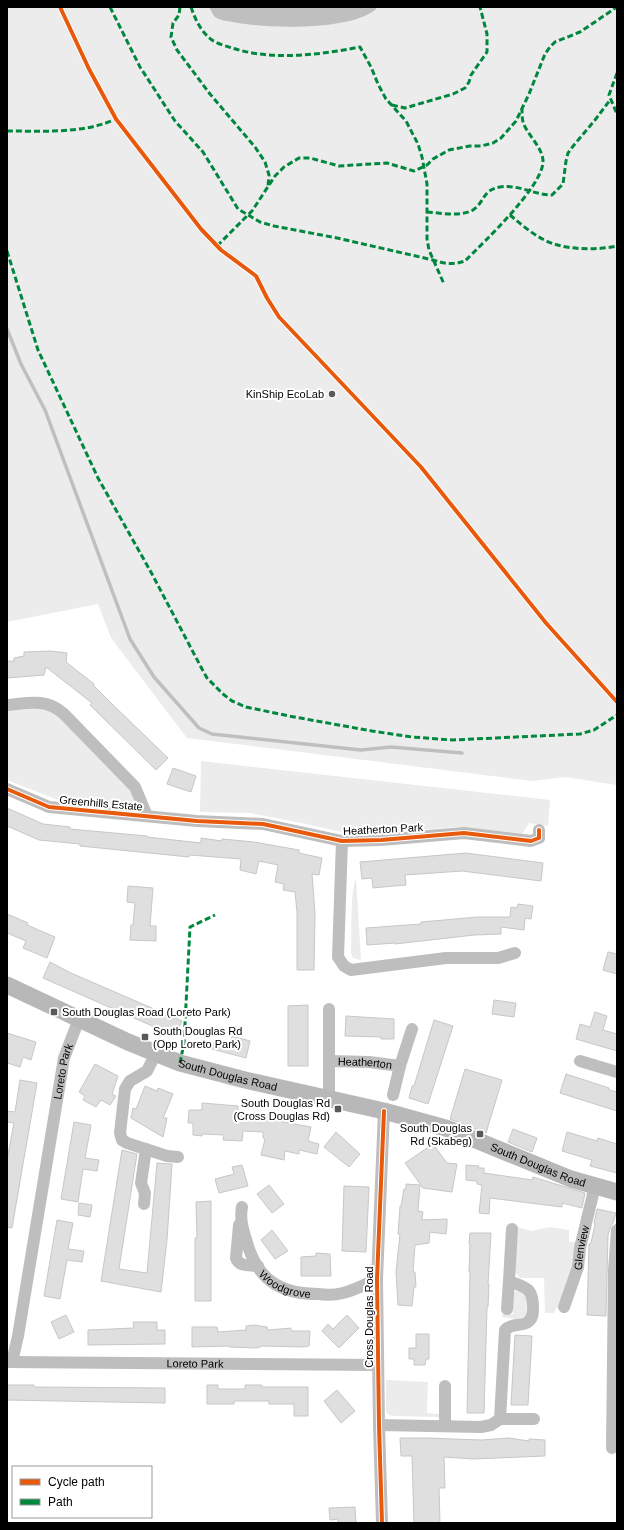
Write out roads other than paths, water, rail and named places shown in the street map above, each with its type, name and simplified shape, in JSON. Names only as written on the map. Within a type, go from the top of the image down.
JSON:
[{"type":"main road","name":"South Douglas Road","points":[[7,985],[79,1019],[180,1063],[203,1070],[384,1111],[449,1130],[550,1171],[617,1192]]},
{"type":"street","name":"Greenhills Estate","points":[[7,705],[41,702],[56,707],[135,787],[147,816]]},
{"type":"street","name":"Greenhills Estate","points":[[7,789],[49,807],[197,821]]},
{"type":"street","name":"Heatherton Park","points":[[197,821],[263,824],[342,841],[381,840],[464,833],[531,841],[539,838],[539,830]]},
{"type":"street","name":"Heatherton Park","points":[[342,841],[338,957],[344,966],[351,970],[446,958],[498,958],[515,953]]},
{"type":"street","name":"Heatherton","points":[[329,1009],[329,1098]]},
{"type":"street","name":"Loreto Park","points":[[79,1019],[64,1058],[18,1336],[10,1362],[378,1365]]},
{"type":"street","name":"Heatherton","points":[[393,1095],[400,1066],[412,1029]]},
{"type":"street","points":[[156,1053],[147,1071],[130,1081],[125,1089],[120,1132],[122,1140],[167,1156],[178,1157]]},
{"type":"street","name":"Heatherton","points":[[329,1061],[369,1062],[400,1066]]},
{"type":"street","points":[[580,1061],[617,1072]]},
{"type":"street","name":"Cross Douglas Road","points":[[382,1523],[377,1279],[384,1111]]},
{"type":"street","points":[[144,1204],[145,1193],[141,1183],[146,1149]]},
{"type":"street","name":"Glenview","points":[[564,1307],[575,1279],[580,1248],[595,1186]]},
{"type":"street","name":"Woodgrove","points":[[241,1211],[252,1257],[258,1266],[277,1286],[285,1290],[301,1294],[334,1294],[344,1292],[377,1279]]},
{"type":"street","points":[[507,1310],[512,1229]]},
{"type":"street","points":[[612,1448],[615,1251],[617,1230]]},
{"type":"street","points":[[500,1419],[505,1330],[515,1324],[525,1324],[531,1319],[533,1314],[533,1296],[531,1292],[522,1286],[509,1281]]},
{"type":"street","points":[[445,1386],[445,1426]]},
{"type":"street","points":[[379,1425],[481,1427],[491,1425],[500,1419],[534,1419]]},
{"type":"waterway","points":[[7,329],[21,364],[45,410],[130,639],[154,677],[199,728],[212,734],[361,750],[391,747],[462,753]]},
{"type":"place","name":"KinShip EcoLab","points":[[332,394]]},
{"type":"place","name":"South Douglas Road (Loreto Park)","points":[[54,1012]]},
{"type":"place","name":"South Douglas Rd (Opp Loreto Park)","points":[[145,1037]]},
{"type":"place","name":"South Douglas Rd (Cross Douglas Rd)","points":[[338,1109]]},
{"type":"place","name":"South Douglas Rd (Skabeg)","points":[[480,1134]]}]
